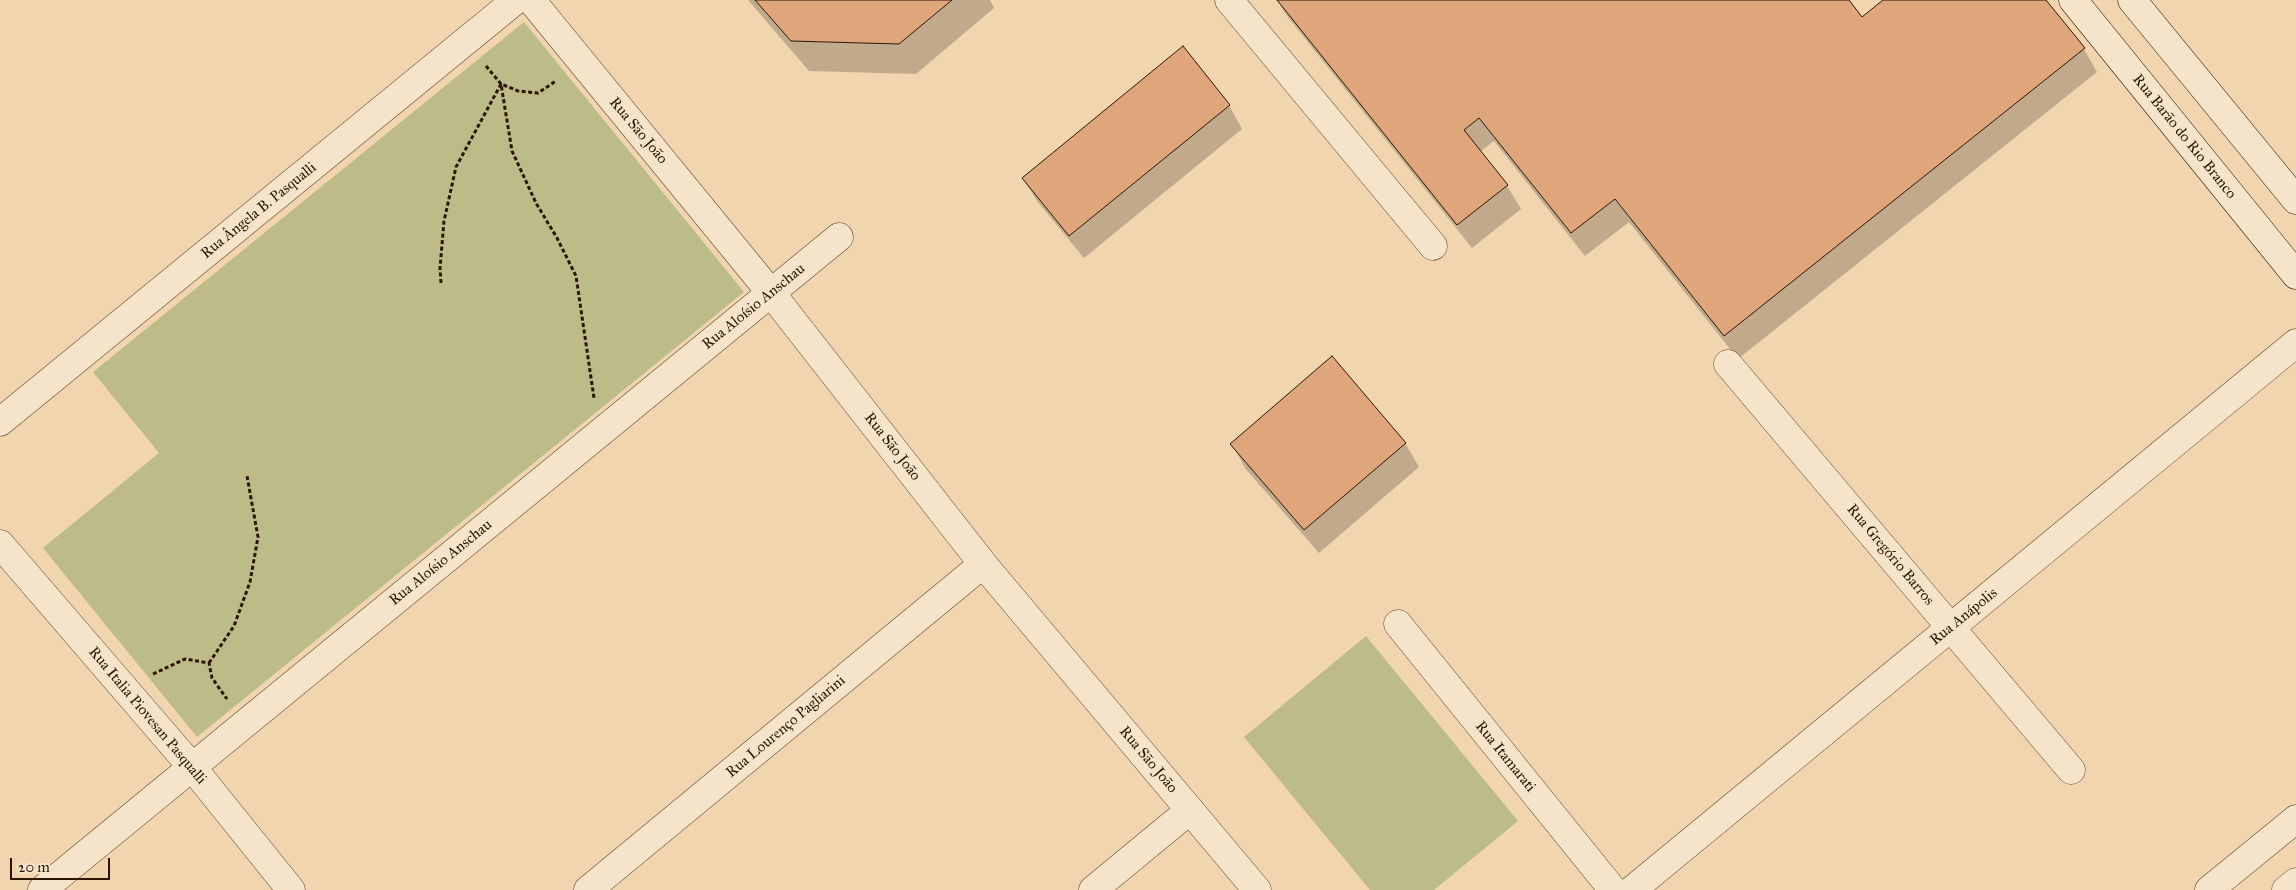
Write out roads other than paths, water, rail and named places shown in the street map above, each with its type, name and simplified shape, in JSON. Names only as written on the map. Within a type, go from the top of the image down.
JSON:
[{"type":"street","name":"Rua Ângela B. Pasqualli","points":[[0,422],[516,0]]},
{"type":"street","name":"Rua São João","points":[[531,0],[771,293],[983,564],[1257,890]]},
{"type":"street","points":[[1229,0],[1433,246]]},
{"type":"street","name":"Rua Barão do Rio Branco","points":[[2073,0],[2296,275]]},
{"type":"street","points":[[2132,0],[2296,200]]},
{"type":"street","name":"Rua Aloísio Anschau","points":[[42,890],[839,237]]},
{"type":"street","name":"Rua Anápolis","points":[[1632,890],[2296,343]]},
{"type":"street","name":"Rua Gregório Barros","points":[[1728,364],[2071,770]]},
{"type":"street","name":"Rua Italia Piovesan Pasqualli","points":[[0,544],[192,767],[291,890]]},
{"type":"street","name":"Rua Lourenço Pagliarini","points":[[588,890],[983,564]]},
{"type":"street","name":"Rua Itamarati","points":[[1398,624],[1612,890]]},
{"type":"street","points":[[1093,890],[1190,810]]},
{"type":"street","points":[[2209,890],[2296,819]]},
{"type":"street","points":[[2286,890],[2296,882]]}]
